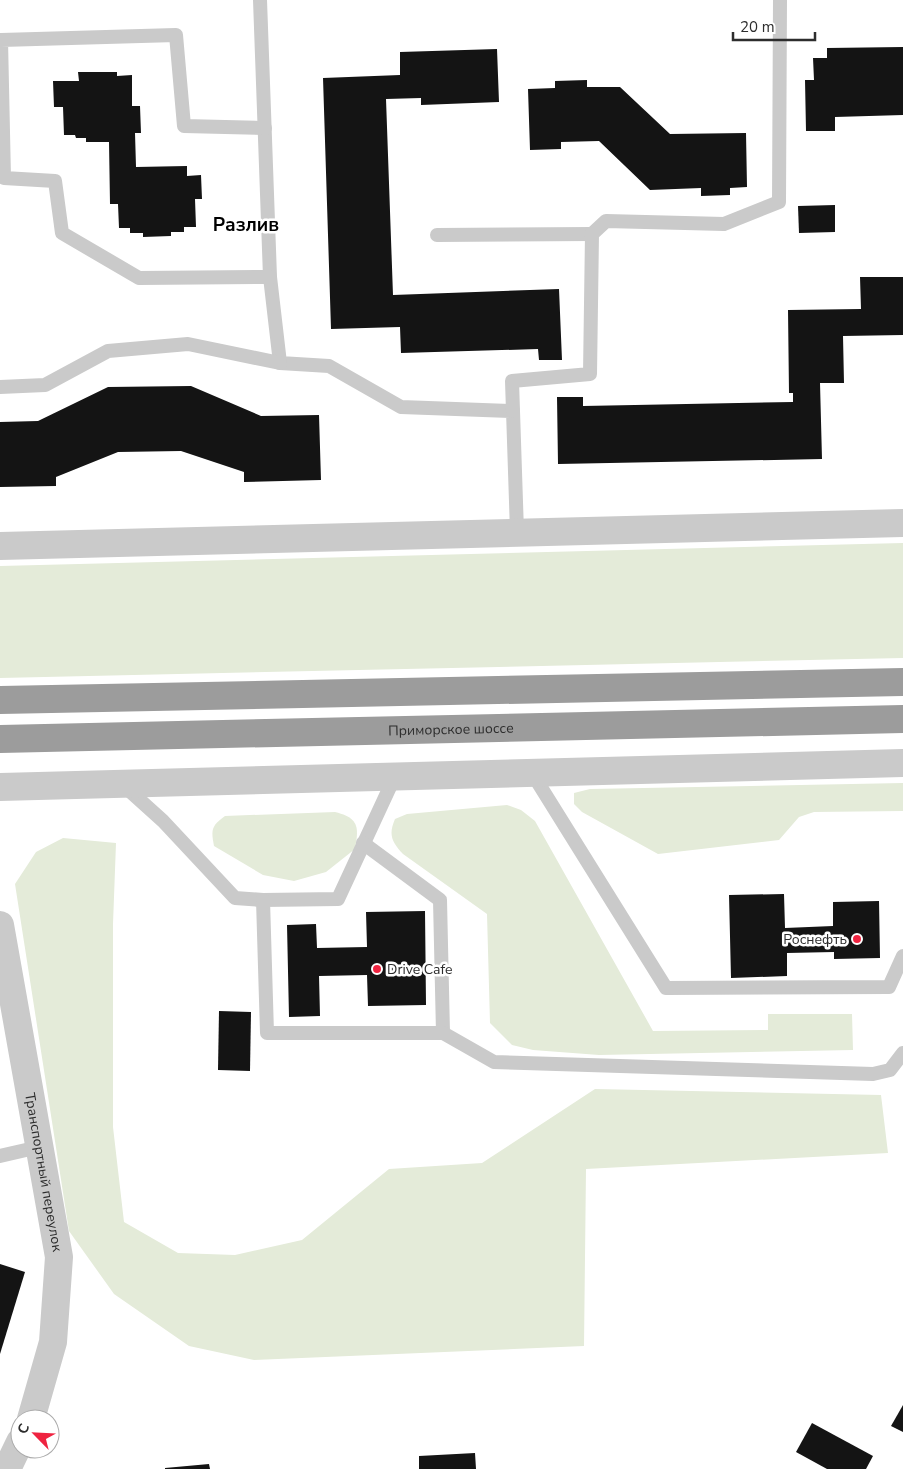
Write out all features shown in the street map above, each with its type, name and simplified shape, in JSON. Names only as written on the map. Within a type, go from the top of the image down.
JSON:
[{"type":"highway","points":[[0,700],[903,682]]},
{"type":"highway","name":"Приморское шоссе","points":[[0,739],[903,719]]},
{"type":"street","points":[[0,546],[903,523]]},
{"type":"street","points":[[0,787],[903,762]]},
{"type":"street","name":"Транспортный переулок","points":[[0,925],[59,1257],[52,1342],[34,1409]]},
{"type":"lane","points":[[260,0],[270,277],[280,363]]},
{"type":"lane","points":[[437,235],[592,234],[606,221],[724,224],[779,202],[780,0]]},
{"type":"lane","points":[[264,128],[184,126],[176,35],[1,40],[4,178],[55,180],[62,233],[139,278],[270,277]]},
{"type":"lane","points":[[517,532],[512,381],[590,374],[592,234]]},
{"type":"lane","points":[[0,387],[45,385],[108,351],[188,344],[280,363],[329,366],[400,407],[513,411]]},
{"type":"lane","points":[[532,773],[666,988],[888,987],[903,956]]},
{"type":"lane","points":[[122,784],[162,821],[235,898],[264,900],[338,899],[395,776]]},
{"type":"lane","points":[[363,843],[440,900],[443,1033]]},
{"type":"lane","points":[[264,900],[267,1033],[443,1033],[494,1062],[873,1074],[890,1070],[903,1053]]},
{"type":"lane","points":[[0,1156],[39,1147]]},
{"type":"green space","points":[[903,543],[903,658],[0,678],[0,566]]},
{"type":"green space","points":[[903,783],[903,811],[814,812],[799,817],[779,840],[658,854],[582,812],[574,804],[574,793],[590,789]]},
{"type":"green space","points":[[507,805],[521,810],[535,821],[653,1031],[768,1030],[768,1014],[852,1014],[853,1050],[599,1055],[533,1050],[512,1045],[490,1023],[487,914],[403,854],[392,838],[395,819],[407,814]]},
{"type":"green space","points":[[335,812],[349,817],[356,824],[355,849],[326,872],[294,881],[263,875],[214,846],[213,829],[225,816]]},
{"type":"green space","points":[[63,838],[116,843],[113,924],[113,1127],[124,1222],[178,1253],[235,1255],[302,1240],[389,1169],[482,1163],[595,1089],[881,1095],[888,1153],[586,1169],[584,1346],[254,1360],[189,1346],[114,1294],[69,1231],[15,884],[36,852]]},
{"type":"building","points":[[903,47],[903,115],[835,117],[835,131],[806,131],[805,80],[814,80],[813,58],[827,58],[827,48]]},
{"type":"building","points":[[497,49],[499,102],[421,105],[421,98],[386,99],[393,295],[559,289],[562,360],[539,360],[538,349],[401,353],[400,327],[331,329],[323,78],[400,75],[400,52]]},
{"type":"building","points":[[78,72],[117,72],[117,76],[132,75],[132,106],[140,106],[141,133],[135,133],[136,167],[187,166],[187,176],[201,175],[202,199],[195,199],[196,227],[184,227],[184,232],[171,232],[171,236],[143,237],[143,233],[130,233],[130,228],[119,228],[118,204],[110,204],[109,142],[86,142],[86,138],[64,135],[63,107],[54,107],[53,81],[79,81]]},
{"type":"building","points":[[587,80],[587,87],[620,87],[670,134],[746,133],[747,187],[730,188],[730,195],[701,196],[701,188],[650,190],[599,141],[561,142],[561,149],[530,150],[528,89],[555,88],[555,81]]},
{"type":"building","points":[[835,205],[835,232],[799,233],[798,206]]},
{"type":"building","points":[[860,277],[903,277],[903,335],[843,336],[844,383],[820,383],[822,459],[558,464],[557,397],[583,397],[583,406],[793,402],[793,393],[789,393],[788,310],[861,309]]},
{"type":"building","points":[[191,386],[261,416],[319,415],[321,480],[244,482],[244,472],[181,451],[118,452],[56,477],[56,486],[0,487],[0,422],[38,421],[108,387]]},
{"type":"building","points":[[784,894],[785,928],[833,926],[833,902],[879,901],[880,958],[834,959],[834,952],[787,953],[787,976],[731,978],[729,895]]},
{"type":"building","points":[[425,911],[426,1005],[368,1006],[367,975],[319,976],[320,1016],[289,1017],[287,925],[316,924],[317,948],[367,947],[366,912]]},
{"type":"building","points":[[219,1011],[251,1012],[250,1071],[218,1070]]},
{"type":"building","points":[[0,1264],[25,1272],[0,1354]]},
{"type":"building","points":[[903,1405],[903,1432],[891,1426]]},
{"type":"building","points":[[812,1423],[873,1456],[866,1469],[827,1469],[796,1452]]},
{"type":"building","points":[[475,1453],[476,1469],[419,1469],[419,1456]]},
{"type":"building","points":[[209,1464],[210,1469],[165,1469],[165,1468]]},
{"type":"place","name":"Роснефть","points":[[857,939]]},
{"type":"place","name":"Drive Cafe","points":[[377,969]]},
{"type":"district","name":"Разлив","points":[[246,225]]}]
